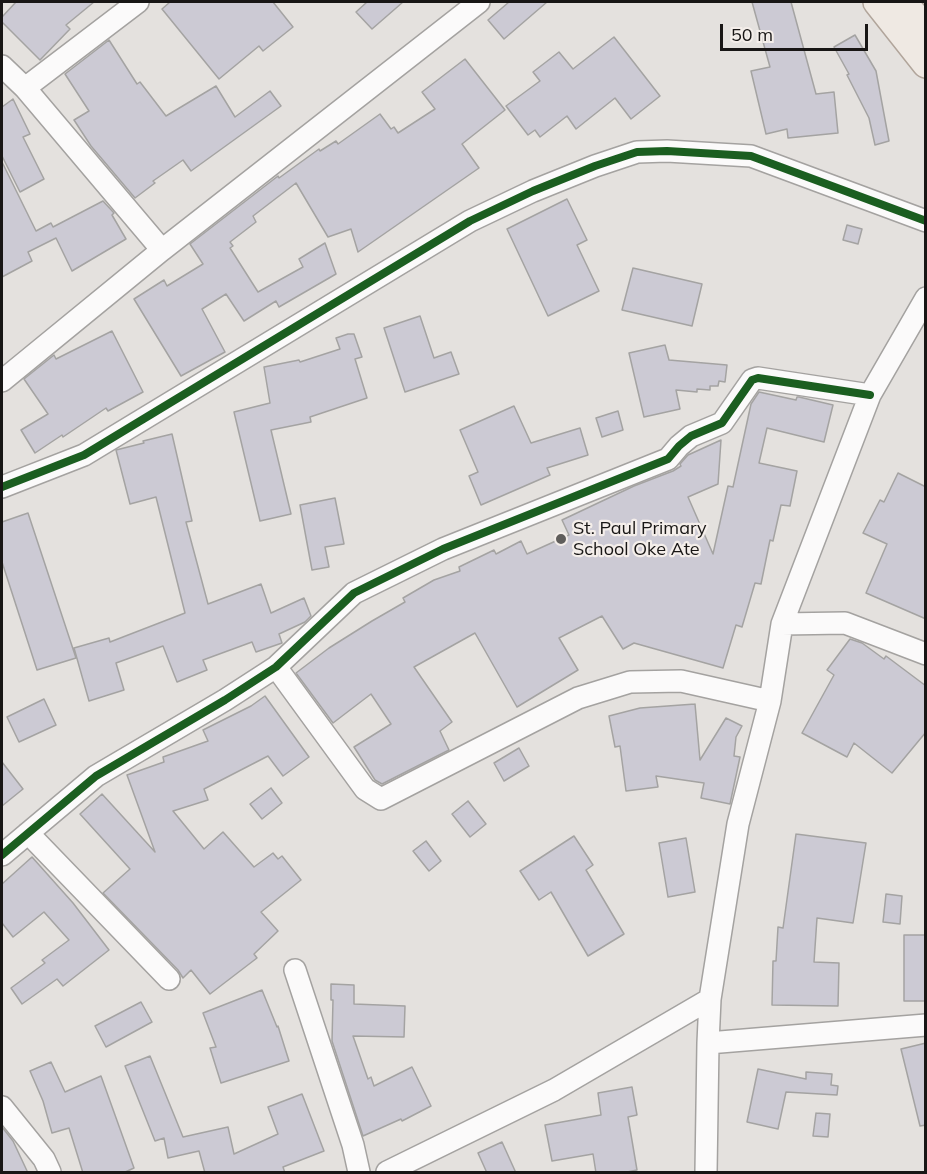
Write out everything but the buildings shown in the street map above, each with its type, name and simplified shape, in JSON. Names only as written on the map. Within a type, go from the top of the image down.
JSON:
[{"type":"main road","points":[[877,2],[926,64]]},
{"type":"main road","points":[[903,2],[926,28]]},
{"type":"street","points":[[25,88],[138,2]]},
{"type":"street","points":[[2,381],[162,250],[479,2]]},
{"type":"street","points":[[2,66],[25,88],[162,250]]},
{"type":"street","points":[[2,487],[84,454],[470,221],[584,170],[637,152],[667,151],[751,156],[926,221]]},
{"type":"street","points":[[706,1173],[710,999],[738,824],[770,701],[782,624],[870,395],[926,297]]},
{"type":"street","points":[[2,855],[96,776],[225,700],[276,667],[354,593],[443,549],[668,459],[692,436],[722,423],[752,380],[758,378],[870,395]]},
{"type":"street","points":[[782,624],[845,623],[926,654]]},
{"type":"street","points":[[276,667],[365,789],[381,799],[578,698],[630,682],[681,681],[770,701]]},
{"type":"street","points":[[28,833],[169,979]]},
{"type":"street","points":[[295,970],[353,1145],[359,1173]]},
{"type":"street","points":[[387,1173],[554,1090],[710,999]]},
{"type":"street","points":[[708,1043],[926,1025]]},
{"type":"street","points":[[2,1107],[44,1159],[50,1173]]},
{"type":"cycle path","points":[[2,487],[84,455],[470,221],[533,191],[637,152],[667,151],[751,156],[926,221]]},
{"type":"cycle path","points":[[2,855],[96,776],[225,700],[276,667],[354,593],[443,549],[668,459],[691,436],[722,423],[752,380],[758,378],[870,395]]},
{"type":"place","name":"St. Paul Primary School Oke Ate","points":[[561,539]]}]
